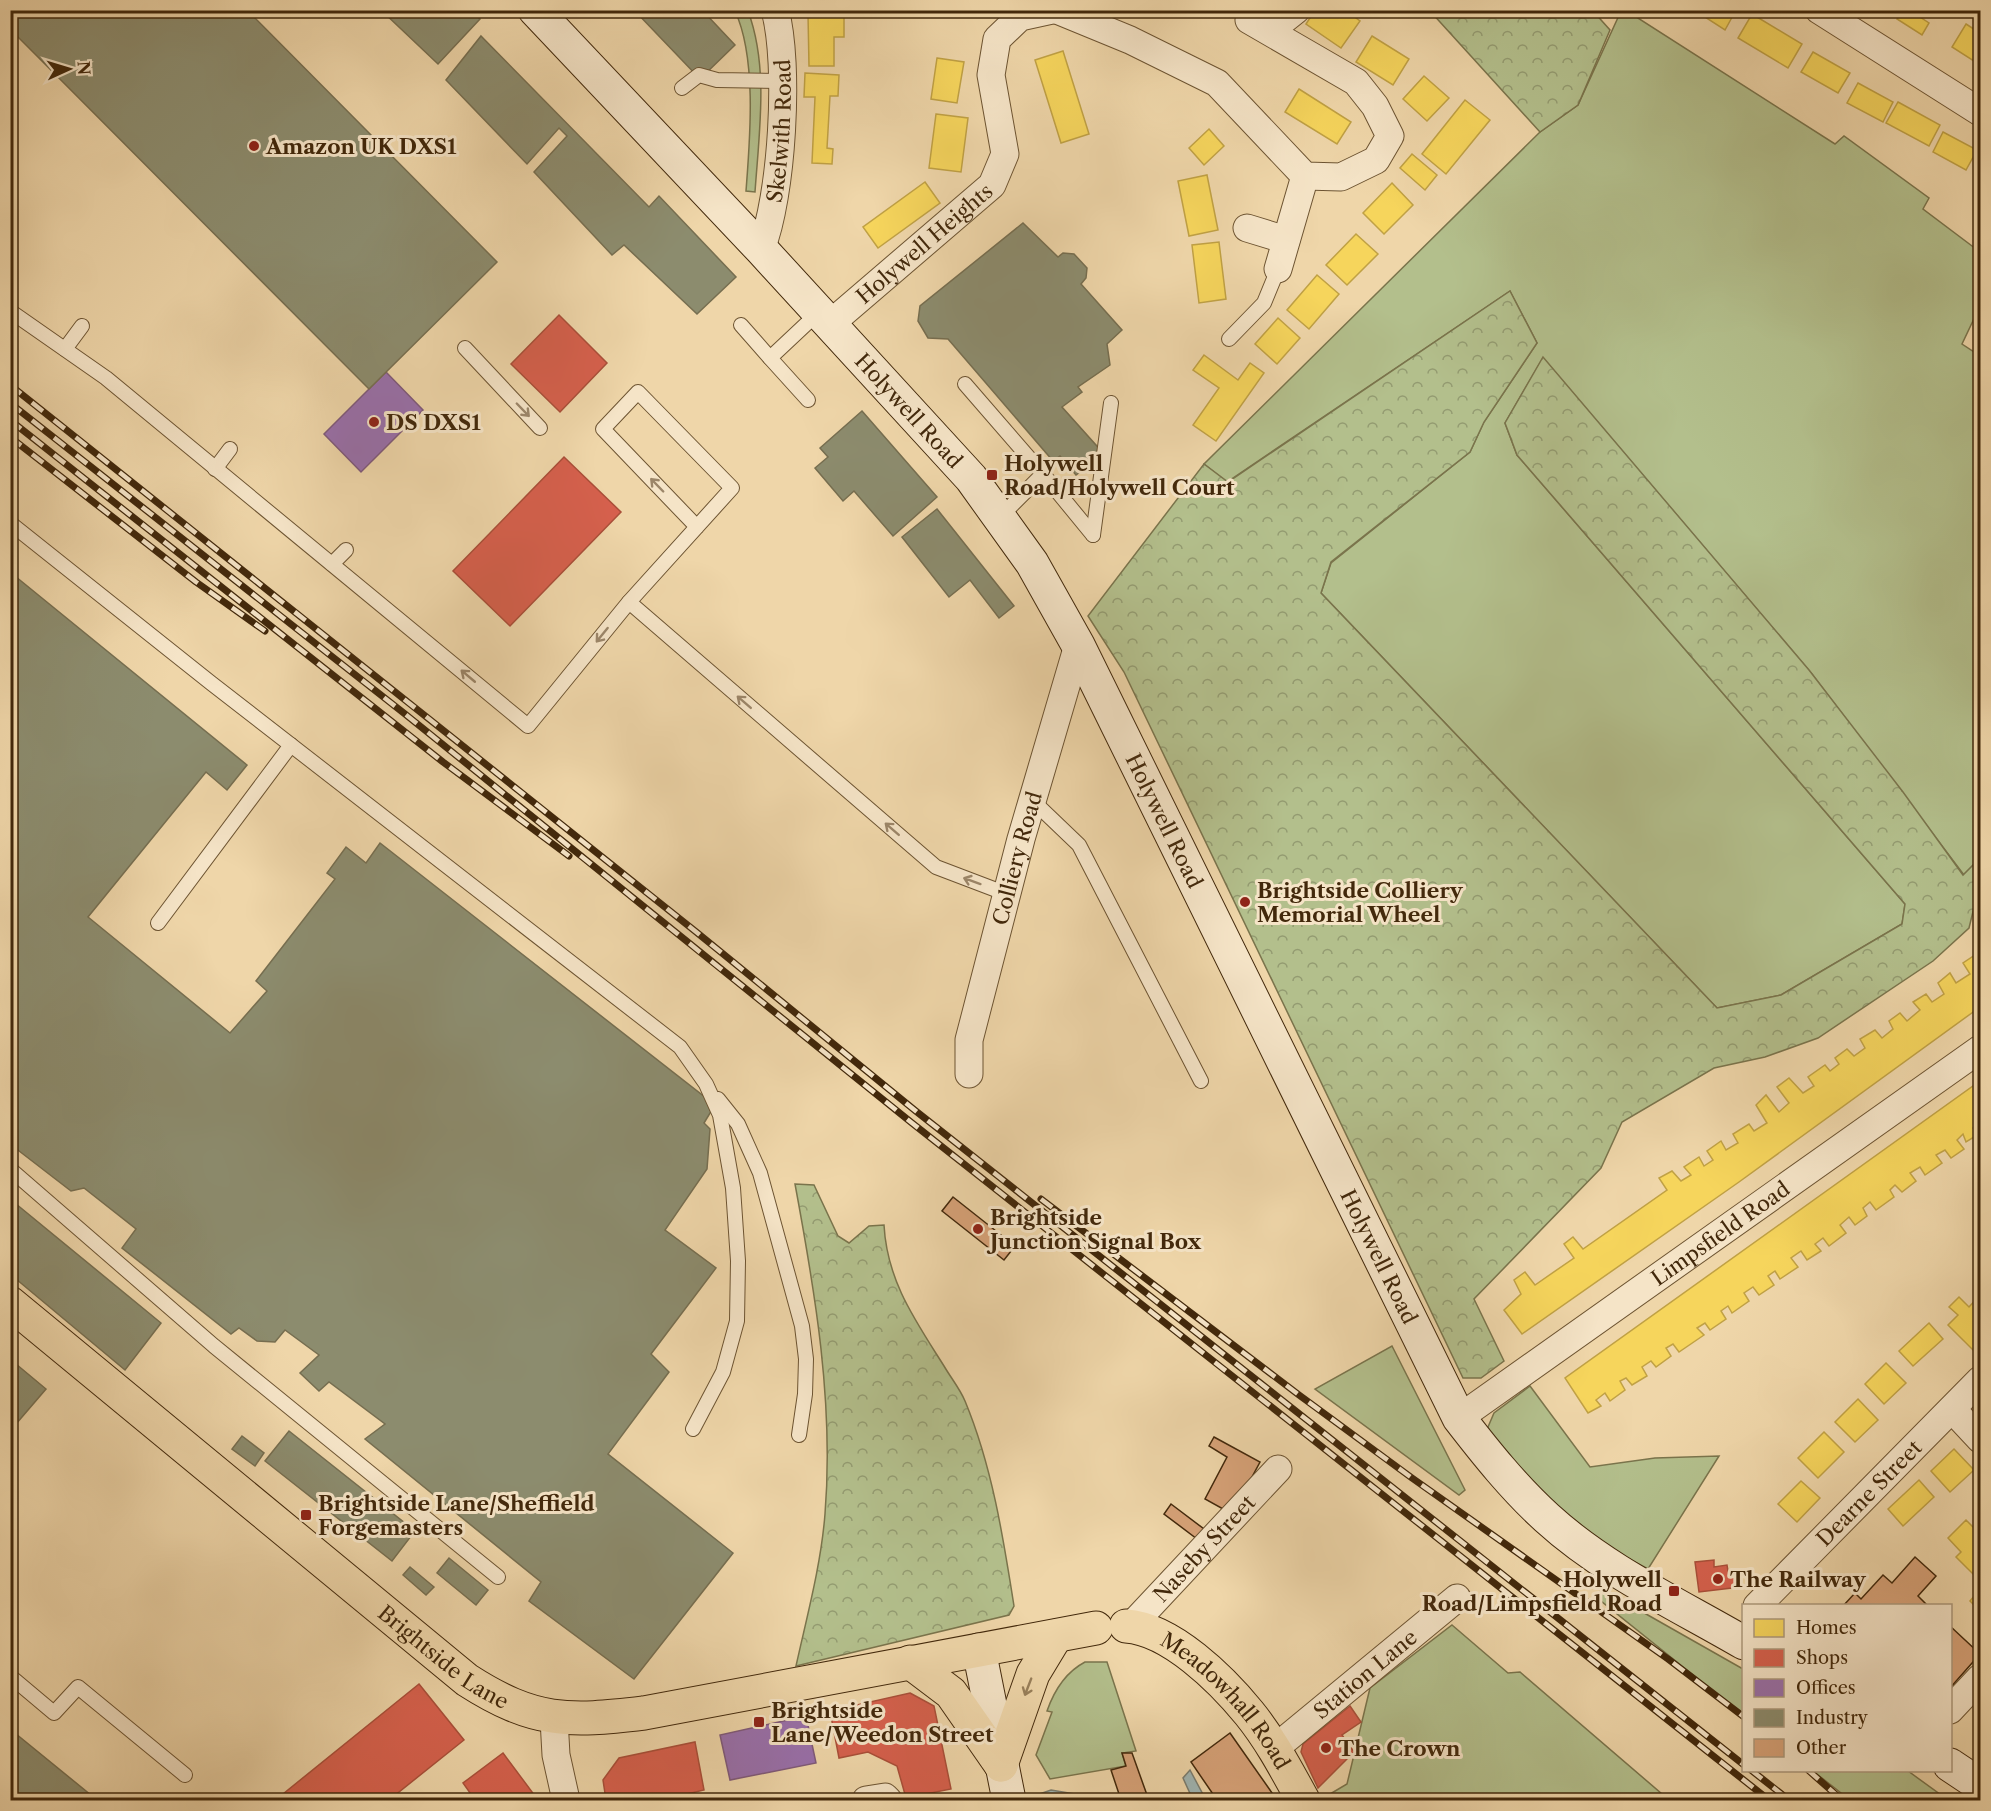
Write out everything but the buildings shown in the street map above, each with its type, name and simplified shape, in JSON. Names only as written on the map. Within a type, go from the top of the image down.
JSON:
[{"type":"main road","name":"Holywell Road","points":[[535,10],[761,249],[970,478],[1032,563],[1077,645],[1460,1418],[1489,1457],[1547,1518],[1616,1569],[1739,1632]]},
{"type":"main road","name":"Brightside Lane","points":[[10,1303],[467,1680],[518,1708],[554,1719],[594,1719],[645,1713],[979,1650]]},
{"type":"main road","name":"Meadowhall Road","points":[[979,1650],[1118,1627],[1159,1636],[1206,1669],[1250,1714],[1274,1749],[1303,1800]]},
{"type":"main road","points":[[1005,1784],[1033,1674],[1056,1636]]},
{"type":"main road","points":[[979,1650],[1005,1784]]},
{"type":"main road","points":[[910,1662],[951,1693],[1005,1784]]},
{"type":"main road","points":[[1952,1767],[1980,1785]]},
{"type":"street","name":"Skelwith Road","points":[[761,249],[770,226],[778,170],[782,81],[780,27],[775,10]]},
{"type":"street","name":"Holywell Heights","points":[[824,318],[992,185],[1005,154],[991,75],[997,39],[1020,17],[1052,10]]},
{"type":"street","points":[[1058,10],[1130,40],[1217,83],[1305,176],[1341,177],[1376,160],[1390,136],[1376,106],[1356,82],[1260,25],[1296,10]]},
{"type":"street","points":[[1835,15],[1980,112]]},
{"type":"street","points":[[1278,269],[1305,176]]},
{"type":"street","points":[[1247,228],[1286,240]]},
{"type":"street","name":"Colliery Road","points":[[969,1074],[969,1040],[1032,800],[1077,645]]},
{"type":"street","name":"Limpsfield Road","points":[[1460,1418],[1980,1049]]},
{"type":"street","name":"Dearne Street","points":[[1758,1604],[1980,1380]]},
{"type":"street","points":[[1952,1409],[1980,1439]]},
{"type":"street","name":"Naseby Street","points":[[1118,1627],[1278,1469]]},
{"type":"street","name":"Station Lane","points":[[1274,1749],[1457,1598]]},
{"type":"street","points":[[1952,1708],[1980,1678]]},
{"type":"street","points":[[554,1719],[556,1755],[566,1800]]},
{"type":"street","points":[[866,1800],[885,1797],[888,1800]]},
{"type":"lane","points":[[682,88],[699,75],[717,80],[782,81]]},
{"type":"lane","points":[[1228,339],[1264,303],[1278,269]]},
{"type":"lane","points":[[10,311],[106,378],[528,726],[628,602],[697,527],[732,488],[638,392],[603,429],[697,527]]},
{"type":"lane","points":[[770,358],[824,318]]},
{"type":"lane","points":[[741,325],[808,400]]},
{"type":"lane","points":[[64,349],[82,326]]},
{"type":"lane","points":[[465,348],[540,428]]},
{"type":"lane","points":[[965,384],[1093,535],[1111,404]]},
{"type":"lane","points":[[215,469],[230,449]]},
{"type":"lane","points":[[1000,517],[1043,474]]},
{"type":"lane","points":[[10,523],[680,1047],[738,1124],[760,1173],[802,1326],[806,1359],[805,1394],[799,1435]]},
{"type":"lane","points":[[332,564],[346,550]]},
{"type":"lane","points":[[374,598],[384,588]]},
{"type":"lane","points":[[628,602],[936,867],[1007,894]]},
{"type":"lane","points":[[158,923],[291,745]]},
{"type":"lane","points":[[1032,800],[1079,845],[1201,1081]]},
{"type":"lane","points":[[693,1428],[723,1372],[737,1322],[738,1262],[733,1188],[720,1115],[706,1084]]},
{"type":"lane","points":[[10,1169],[214,1346],[498,1577]]},
{"type":"lane","points":[[10,1676],[54,1713],[78,1687],[185,1775]]},
{"type":"green space","points":[[735,11],[748,11],[759,55],[761,100],[755,192],[746,191],[750,124],[749,75],[747,52]]},
{"type":"green space","points":[[1430,11],[1593,11],[1610,30],[1578,105],[1540,132]]},
{"type":"green space","points":[[1621,11],[1627,11],[1835,144],[1844,136],[1929,198],[1923,209],[1980,252],[1978,264],[1980,266],[1980,306],[1962,344],[1980,356],[1980,858],[1964,875],[1812,674],[1543,358],[1505,423],[1517,455],[1905,904],[1902,924],[1781,995],[1717,1008],[1321,593],[1331,563],[1470,452],[1484,422],[1537,343],[1510,291],[1227,482],[1204,464],[1540,132],[1578,105]]},
{"type":"green space","points":[[1510,291],[1537,343],[1484,422],[1470,452],[1331,562],[1321,593],[1717,1008],[1781,995],[1902,924],[1905,904],[1517,455],[1505,423],[1543,357],[1809,670],[1903,792],[1963,875],[1980,858],[1980,883],[1969,928],[1933,961],[1818,1038],[1765,1057],[1714,1068],[1622,1122],[1601,1168],[1474,1299],[1504,1361],[1481,1378],[1463,1378],[1124,672],[1088,616],[1204,464],[1228,482]]},
{"type":"green space","points":[[795,1184],[814,1185],[838,1236],[849,1243],[869,1226],[884,1225],[891,1264],[904,1299],[961,1392],[974,1426],[996,1502],[1014,1606],[1009,1615],[796,1666],[820,1552],[825,1514],[827,1431],[816,1307]]},
{"type":"green space","points":[[1392,1346],[1465,1490],[1459,1495],[1315,1389]]},
{"type":"green space","points":[[1530,1386],[1590,1467],[1655,1458],[1719,1456],[1648,1569],[1605,1546],[1556,1509],[1495,1448],[1488,1427],[1494,1413]]},
{"type":"green space","points":[[1602,1589],[1742,1668],[1742,1714],[1596,1597]]},
{"type":"green space","points":[[1452,1625],[1508,1673],[1520,1672],[1669,1800],[1328,1800],[1325,1797],[1347,1784],[1370,1688]]},
{"type":"green space","points":[[1085,1662],[1107,1662],[1136,1751],[1122,1753],[1126,1766],[1050,1779],[1036,1755],[1052,1712],[1047,1711],[1062,1683],[1072,1671]]},
{"type":"green space","points":[[1814,1772],[1909,1772],[1948,1800],[1850,1800]]},
{"type":"water","points":[[1190,1770],[1206,1800],[1193,1800],[1183,1778]]},
{"type":"water","points":[[1051,1790],[1098,1798],[1102,1800],[1022,1800]]},
{"type":"railway","points":[[10,385],[695,931],[917,1112],[1742,1763]]},
{"type":"railway","points":[[10,403],[405,714],[912,1123],[1769,1800]]},
{"type":"railway","points":[[10,420],[443,762],[569,856]]},
{"type":"railway","points":[[10,437],[196,582],[265,631]]},
{"type":"railway","points":[[1041,1199],[1299,1395],[1668,1659],[1742,1715]]},
{"type":"railway","points":[[1754,1772],[1789,1800]]},
{"type":"railway","points":[[1810,1772],[1842,1800]]},
{"type":"place","name":"Amazon UK DXS1","points":[[254,146]]},
{"type":"place","name":"DS DXS1","points":[[374,422]]},
{"type":"place","name":"Holywell Road/Holywell Court","points":[[992,475]]},
{"type":"place","name":"Brightside Colliery Memorial Wheel","points":[[1245,902]]},
{"type":"place","name":"Brightside Junction Signal Box","points":[[978,1229]]},
{"type":"place","name":"Brightside Lane/Sheffield Forgemasters","points":[[306,1515]]},
{"type":"place","name":"The Railway","points":[[1718,1579]]},
{"type":"place","name":"Holywell Road/Limpsfield Road","points":[[1674,1591]]},
{"type":"place","name":"Brightside Lane/Weedon Street","points":[[759,1722]]},
{"type":"place","name":"The Crown","points":[[1326,1748]]}]
